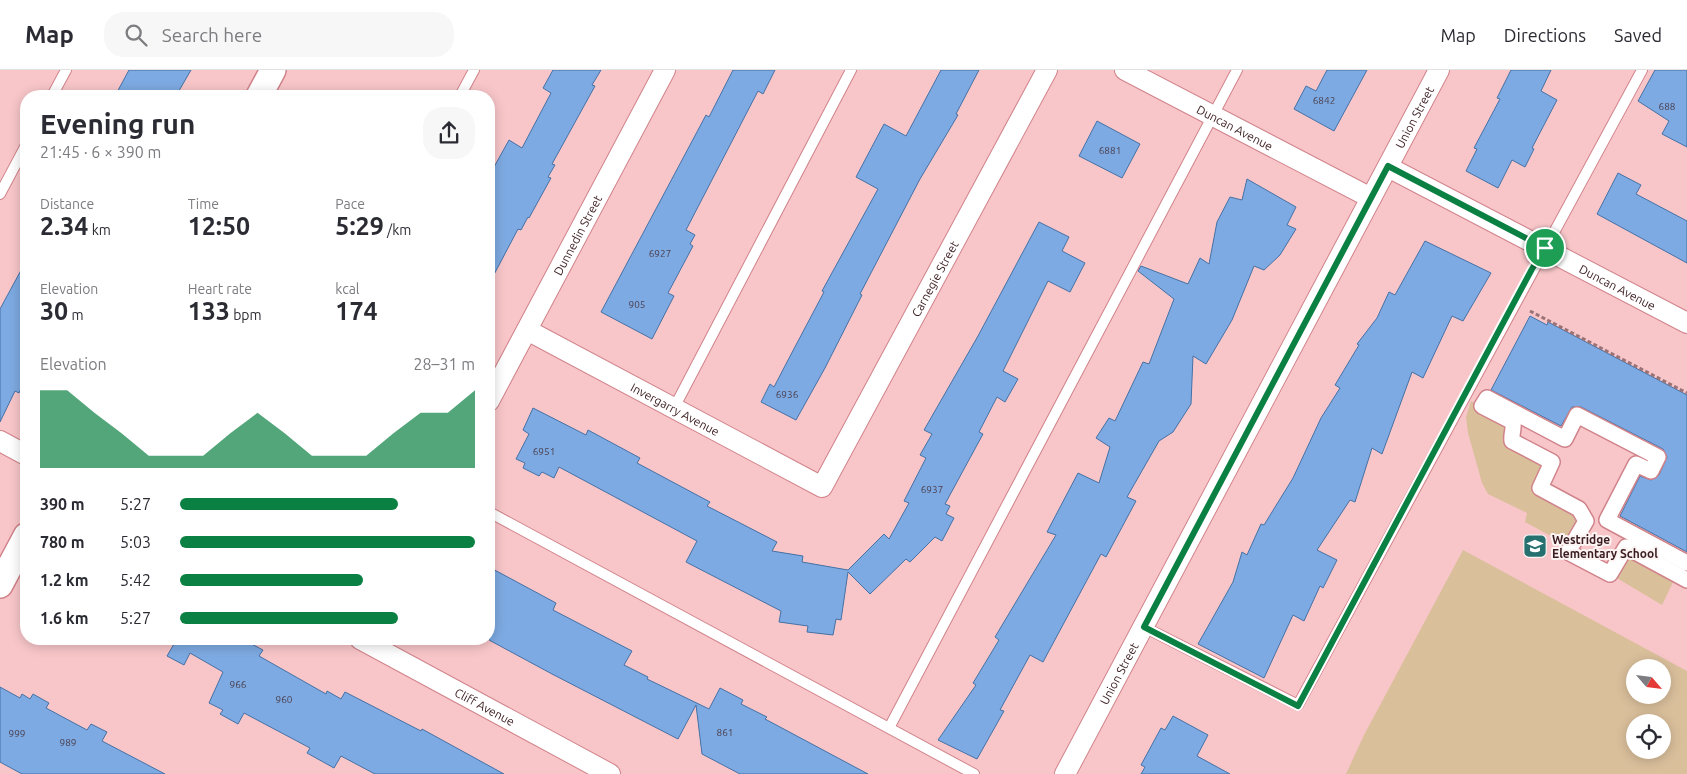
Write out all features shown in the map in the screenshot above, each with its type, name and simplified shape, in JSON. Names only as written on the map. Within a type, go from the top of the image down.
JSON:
[{"type":"street","points":[[263,90],[273,70]]},
{"type":"street","name":"Dunnedin Street","points":[[495,391],[665,70]]},
{"type":"street","name":"Carnegie Street","points":[[822,487],[1047,70]]},
{"type":"street","name":"Duncan Avenue","points":[[1125,70],[1371,198]]},
{"type":"street","name":"Union Street","points":[[1065,774],[1439,70]]},
{"type":"street","name":"Duncan Avenue","points":[[1388,166],[1687,323]]},
{"type":"street","name":"Invergarry Avenue","points":[[527,330],[822,487]]},
{"type":"street","points":[[1687,563],[1606,520],[1636,464],[1651,471],[1658,457],[1578,416],[1565,439],[1487,398],[1482,406],[1513,422],[1512,441],[1552,462],[1540,488],[1579,509],[1586,521],[1568,552],[1610,574],[1626,547],[1687,580]]},
{"type":"street","points":[[0,441],[20,452]]},
{"type":"street","points":[[0,585],[20,547]]},
{"type":"street","name":"Cliff Avenue","points":[[371,645],[610,774]]},
{"type":"lane","points":[[55,90],[66,70]]},
{"type":"lane","points":[[463,90],[474,70]]},
{"type":"lane","points":[[674,408],[851,70]]},
{"type":"lane","points":[[889,728],[1237,70]]},
{"type":"lane","points":[[1144,627],[1298,706],[1532,269],[1642,70]]},
{"type":"lane","points":[[0,194],[20,156]]},
{"type":"lane","points":[[495,515],[974,774]]},
{"type":"path","points":[[1528,310],[1687,393]]},
{"type":"shaded area","points":[[1471,401],[1513,422],[1511,434],[1552,462],[1540,488],[1586,521],[1571,547],[1525,522],[1527,513],[1488,494],[1482,483],[1468,433],[1466,417]]},
{"type":"shaded area","points":[[1626,547],[1677,574],[1662,605],[1610,574]]},
{"type":"shaded area","points":[[1463,550],[1665,659],[1626,659],[1626,704],[1671,704],[1671,662],[1687,671],[1687,774],[1346,774],[1364,735]]},
{"type":"building","points":[[129,70],[191,70],[179,90],[118,90]]},
{"type":"building","points":[[553,70],[601,70],[592,85],[595,86],[552,164],[555,165],[548,177],[551,178],[529,218],[521,230],[518,229],[495,273],[495,165],[509,140],[522,148],[551,93],[543,88]]},
{"type":"building","points":[[733,70],[775,70],[763,94],[758,91],[686,230],[695,235],[690,244],[693,246],[668,293],[674,296],[652,339],[601,312],[706,115],[709,117]]},
{"type":"building","points":[[941,70],[979,70],[956,114],[958,115],[920,179],[860,294],[862,295],[825,368],[796,420],[761,402],[770,384],[774,387],[824,292],[822,291],[878,189],[856,177],[884,124],[906,136]]},
{"type":"building","points":[[1327,70],[1367,70],[1334,131],[1294,109],[1306,86],[1316,91]]},
{"type":"building","points":[[1511,70],[1551,70],[1541,91],[1557,100],[1532,148],[1534,149],[1525,167],[1512,160],[1498,188],[1466,171],[1477,149],[1474,148],[1500,99],[1497,98]]},
{"type":"building","points":[[1655,70],[1687,70],[1687,147],[1662,134],[1669,121],[1638,101]]},
{"type":"building","points":[[1097,121],[1140,144],[1122,178],[1079,156]]},
{"type":"building","points":[[1618,173],[1641,185],[1636,194],[1687,221],[1687,263],[1597,214]]},
{"type":"building","points":[[1247,179],[1296,207],[1287,225],[1296,229],[1280,255],[1264,270],[1254,266],[1232,320],[1206,364],[1193,356],[1191,404],[1173,432],[1159,441],[1127,497],[1136,501],[1106,557],[1101,554],[1043,662],[1030,655],[1000,710],[1004,711],[977,759],[938,740],[976,685],[973,683],[999,640],[995,637],[1056,535],[1047,532],[1078,473],[1099,483],[1110,447],[1096,438],[1109,418],[1115,421],[1143,362],[1149,364],[1174,299],[1138,271],[1141,266],[1188,284],[1200,258],[1209,264],[1217,222],[1230,197],[1242,200]]},
{"type":"building","points":[[1039,222],[1069,237],[1062,251],[1085,263],[1070,292],[1048,281],[1003,371],[1018,379],[1005,402],[997,397],[979,432],[983,434],[945,504],[950,506],[946,514],[954,518],[942,541],[935,537],[910,562],[906,559],[870,594],[848,572],[841,620],[836,619],[833,635],[807,632],[808,626],[779,622],[781,611],[686,562],[697,541],[559,467],[554,478],[542,472],[539,476],[523,468],[525,463],[516,459],[529,434],[523,430],[533,408],[586,435],[588,430],[640,458],[637,463],[710,502],[707,506],[777,542],[772,551],[803,556],[802,562],[848,570],[884,534],[889,539],[909,503],[904,501],[926,458],[920,455],[932,434],[924,430],[978,336]]},
{"type":"building","points":[[1425,241],[1491,273],[1463,321],[1452,316],[1423,378],[1412,372],[1382,454],[1372,448],[1355,502],[1350,500],[1317,550],[1337,560],[1323,588],[1320,586],[1304,621],[1293,615],[1264,678],[1198,644],[1233,582],[1242,552],[1247,555],[1261,524],[1264,525],[1293,478],[1321,418],[1340,388],[1335,385],[1359,345],[1357,344],[1377,318],[1389,292],[1395,295]]},
{"type":"building","points":[[20,272],[20,391],[19,393],[15,391],[0,422],[0,309]]},
{"type":"building","points":[[1530,316],[1547,325],[1548,322],[1687,395],[1687,552],[1620,516],[1640,476],[1651,480],[1659,475],[1667,457],[1663,449],[1581,407],[1572,407],[1561,426],[1491,390]]},
{"type":"building","points":[[495,570],[556,603],[553,610],[632,651],[624,665],[648,677],[647,679],[709,709],[720,688],[743,700],[741,704],[767,717],[765,719],[868,774],[740,774],[702,754],[696,705],[678,739],[495,643]]},
{"type":"building","points":[[173,645],[253,645],[263,650],[259,656],[326,694],[327,691],[341,699],[345,692],[421,731],[422,729],[504,774],[375,774],[341,756],[334,768],[307,753],[310,748],[244,713],[238,724],[220,714],[223,710],[209,703],[223,672],[190,653],[184,665],[167,656]]},
{"type":"building","points":[[0,687],[20,698],[22,694],[30,699],[33,694],[49,703],[46,708],[87,730],[91,724],[107,732],[102,741],[165,774],[22,774],[0,762]]},
{"type":"building","points":[[1173,716],[1208,735],[1197,756],[1230,774],[1141,774],[1145,767],[1141,765],[1161,728],[1165,730]]},
{"type":"place","name":"Westridge Elementary School","points":[[1535,546]]},
{"type":"route","points":[[1388,166],[1545,248],[1298,706],[1144,627],[1388,166]]}]
